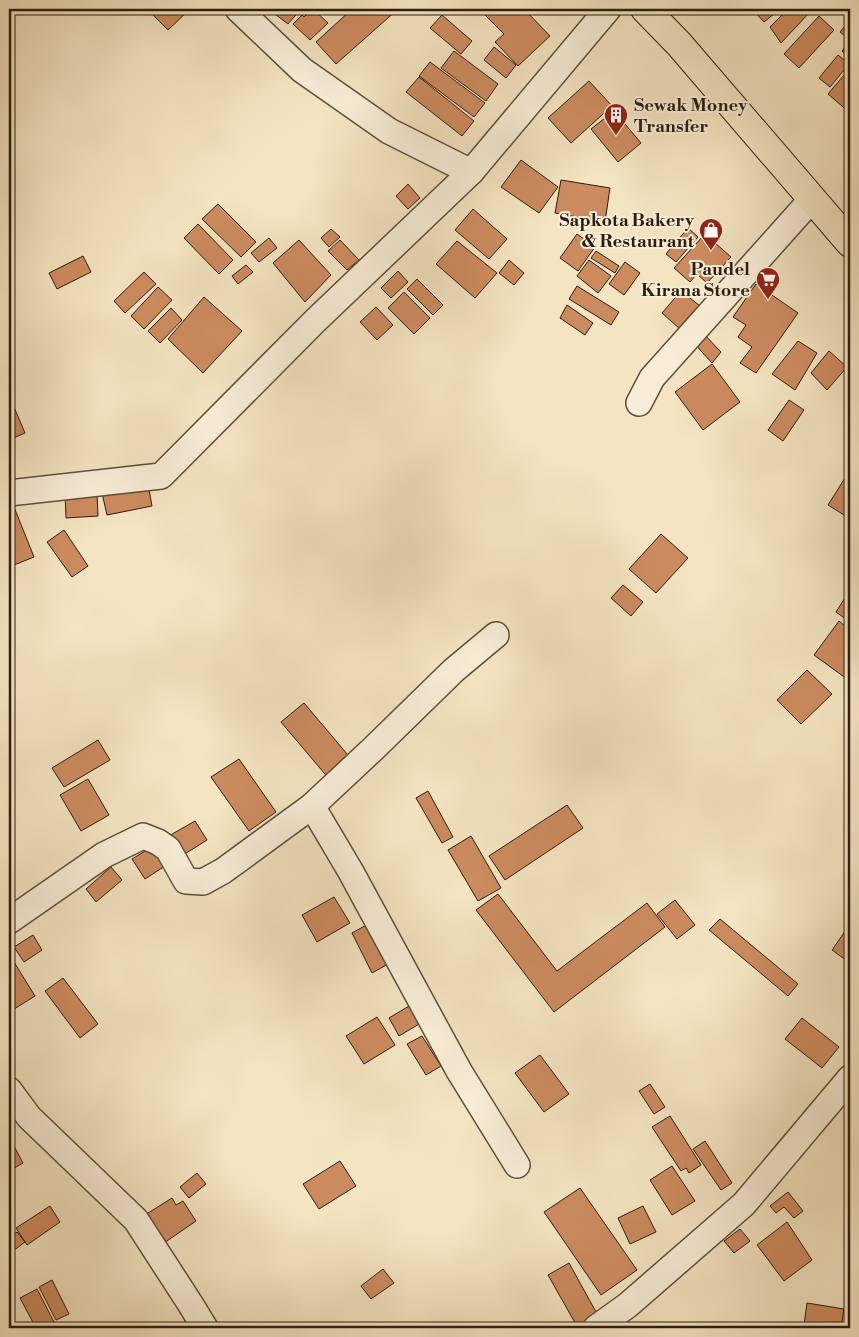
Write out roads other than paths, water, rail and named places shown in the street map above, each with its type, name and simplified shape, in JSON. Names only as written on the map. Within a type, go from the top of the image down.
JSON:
[{"type":"highway","points":[[645,9],[679,44],[850,243]]},
{"type":"street","points":[[238,9],[302,70],[390,131],[471,172]]},
{"type":"street","points":[[9,492],[161,476],[315,321],[471,172],[608,9]]},
{"type":"street","points":[[638,403],[652,378],[812,199]]},
{"type":"street","points":[[9,921],[104,855],[143,836],[158,842],[168,849],[186,881],[203,882],[223,871],[312,806],[373,750],[454,670],[496,635]]},
{"type":"street","points":[[312,806],[351,872],[459,1070],[517,1164]]},
{"type":"street","points":[[596,1328],[628,1305],[744,1204],[850,1078]]},
{"type":"street","points":[[9,1090],[29,1117],[136,1220],[205,1328]]},
{"type":"place","name":"Sewak Money Transfer","points":[[616,136]]},
{"type":"place","name":"Sapkota Bakery & Restaurant","points":[[711,251]]},
{"type":"place","name":"Paudel Kirana Store","points":[[768,300]]}]
